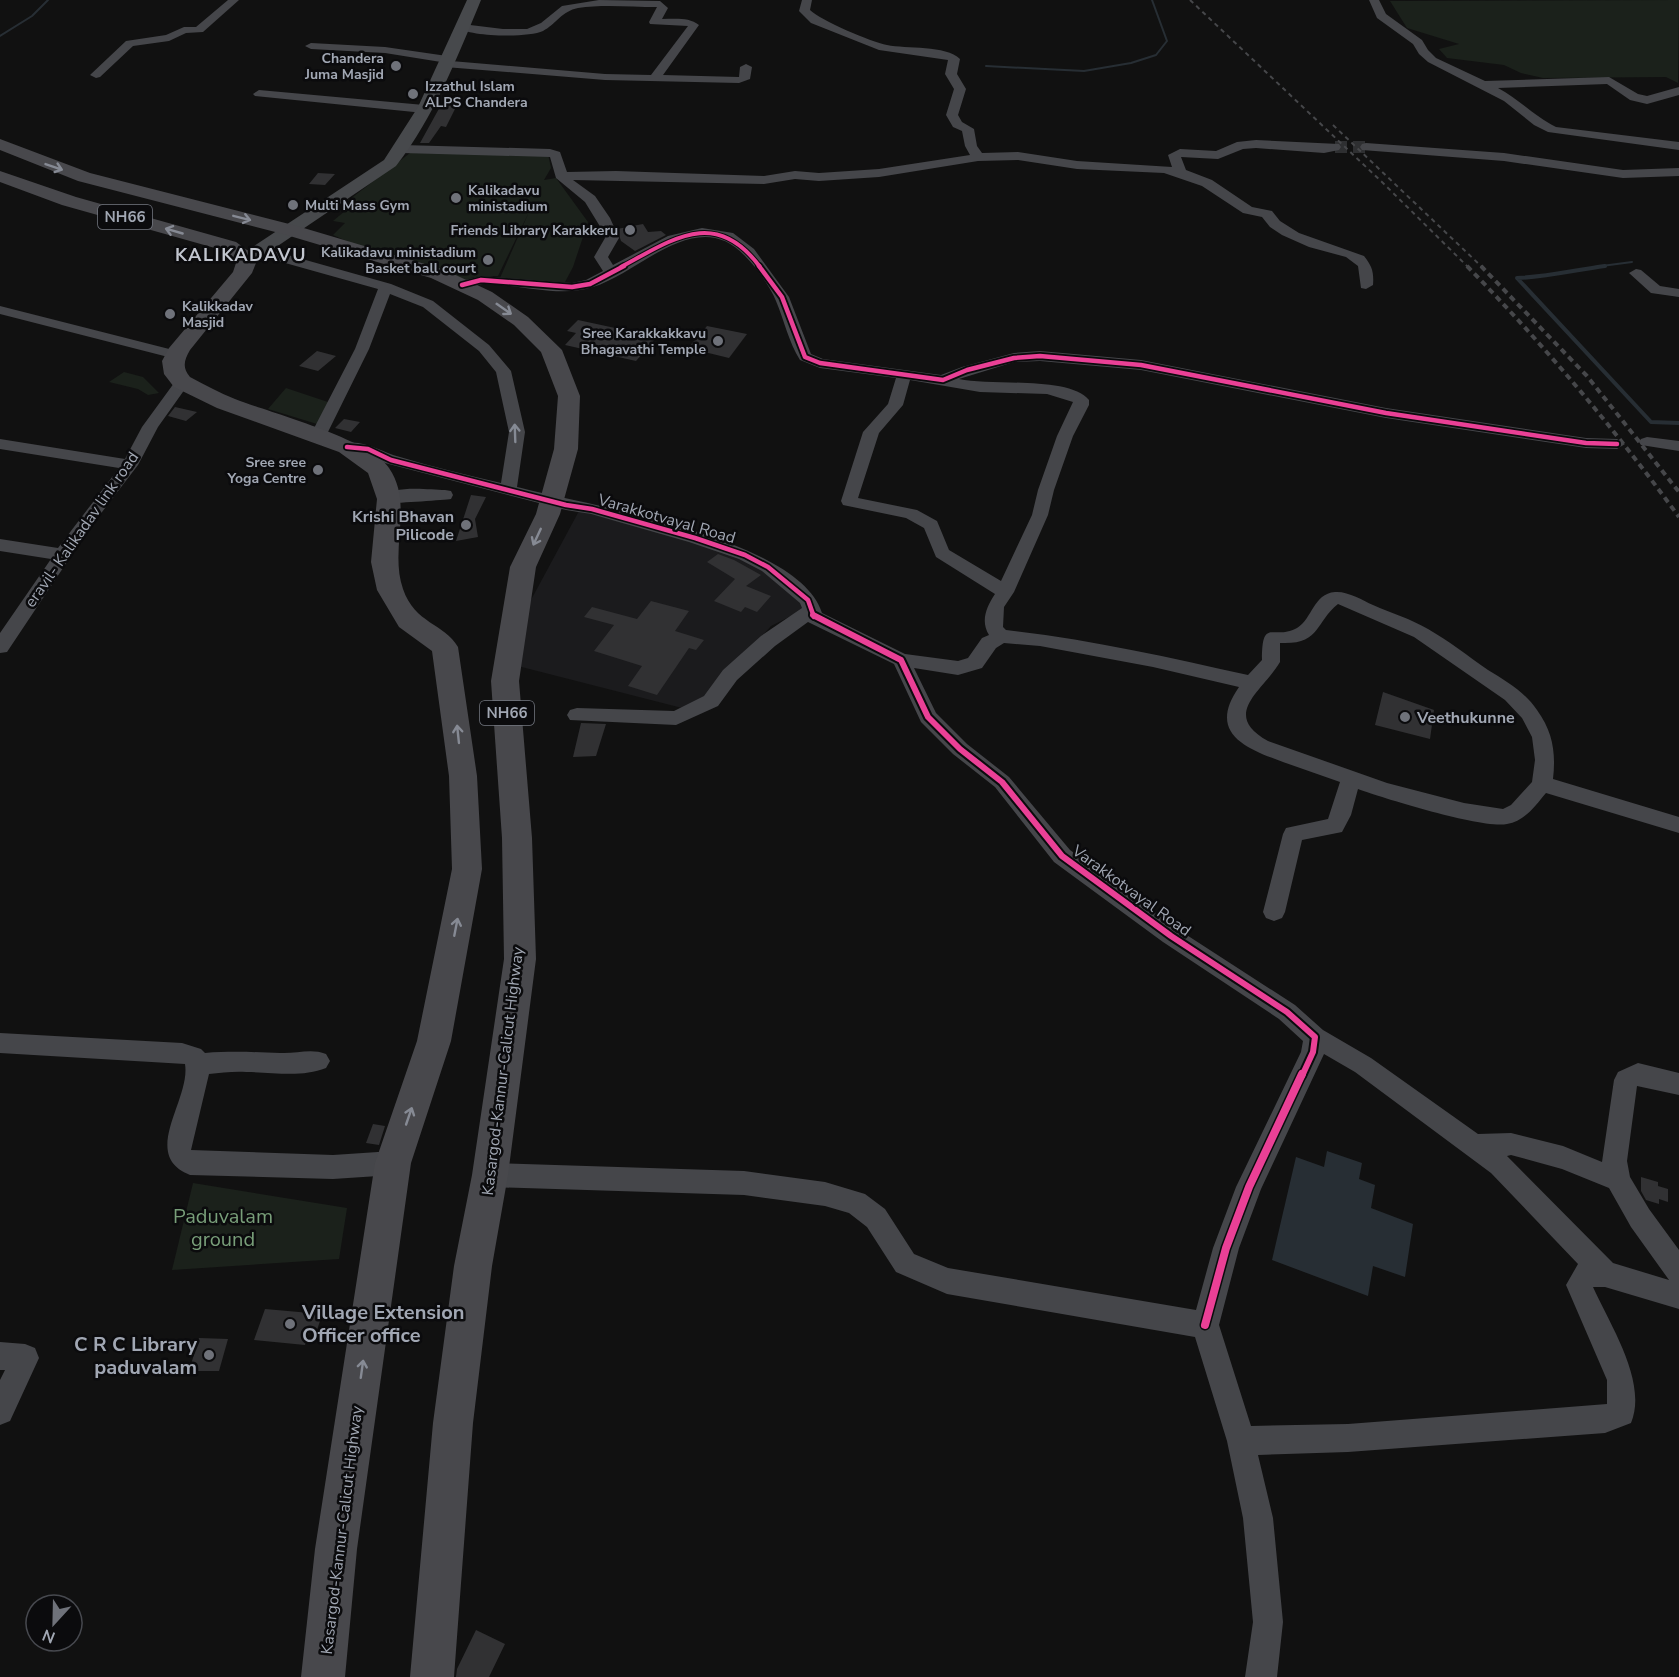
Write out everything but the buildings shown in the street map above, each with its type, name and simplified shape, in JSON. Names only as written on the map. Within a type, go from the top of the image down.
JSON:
[{"type":"highway","name":"Kasargod-Kannur-Calicut Highway","points":[[0,144],[84,177],[290,230],[438,274],[485,296],[521,321],[551,350],[570,396],[566,449],[548,514],[523,567],[505,681],[517,838],[520,959],[490,1176],[473,1266],[453,1423],[432,1677]]},
{"type":"highway","name":"NH66","points":[[0,176],[69,201],[229,246],[253,255]]},
{"type":"highway","points":[[179,368],[253,255]]},
{"type":"highway","name":"Kasargod-Kannur-Calicut Highway","points":[[179,368],[225,403],[347,447],[379,470],[389,499],[384,562],[390,590],[408,621],[445,647],[462,776],[467,869],[434,1041],[393,1163],[336,1549],[323,1677]]},
{"type":"main road","points":[[253,255],[390,163],[402,149],[424,109],[474,0]]},
{"type":"street","points":[[96,75],[130,43],[169,39],[184,30],[199,30],[234,0]]},
{"type":"street","points":[[807,0],[804,11],[815,21],[883,48],[947,55],[954,58],[951,74],[960,89],[952,115],[957,124],[968,129],[971,146],[978,157]]},
{"type":"street","points":[[1374,0],[1381,16],[1418,42],[1426,56],[1525,108],[1542,127],[1550,130],[1679,146]]},
{"type":"street","points":[[462,27],[528,32],[543,28],[566,8],[605,1],[660,4],[663,8],[654,22],[685,22],[694,25],[653,79]]},
{"type":"street","points":[[311,46],[385,50],[446,62],[653,79],[739,80],[744,79],[746,67]]},
{"type":"street","points":[[1484,85],[1609,80],[1634,97],[1647,100],[1679,91]]},
{"type":"street","points":[[259,94],[424,109]]},
{"type":"street","points":[[1180,172],[1174,159],[1174,155],[1180,153],[1218,155],[1233,147],[1247,145],[1324,149],[1335,147]]},
{"type":"street","points":[[1366,147],[1504,157],[1623,174],[1679,172]]},
{"type":"street","points":[[402,149],[556,155],[561,175],[572,187],[590,199],[609,229],[612,238],[601,257],[608,269],[614,269]]},
{"type":"street","points":[[564,176],[633,175],[764,180],[795,175],[819,177],[879,173],[978,157],[1018,156],[1077,165],[1164,169],[1180,172],[1207,183],[1248,210],[1267,214],[1270,221],[1316,245],[1337,248],[1355,255],[1362,263],[1368,277],[1366,285]]},
{"type":"street","points":[[462,285],[481,280],[572,286],[590,284],[673,239],[702,232],[728,236],[749,252],[782,297],[804,357],[820,363],[905,373],[975,387],[1014,387],[1064,393],[1081,400],[1081,405],[1065,436],[1046,490],[1040,515],[1005,592],[995,607],[994,628],[1001,636]]},
{"type":"street","points":[[253,255],[386,286],[428,304],[484,348],[503,371],[517,432],[508,490]]},
{"type":"street","points":[[1636,273],[1656,290],[1679,293]]},
{"type":"street","points":[[318,436],[354,366],[386,286]]},
{"type":"street","points":[[0,310],[179,368]]},
{"type":"street","points":[[943,380],[967,370],[1014,358],[1040,356],[1141,365],[1386,413],[1586,443],[1617,444]]},
{"type":"street","name":"eravil- Kalikadav link road","points":[[0,647],[83,525],[130,465],[179,368]]},
{"type":"street","points":[[905,373],[896,405],[870,432],[849,501],[911,514],[931,525],[942,553],[1005,592]]},
{"type":"street","points":[[1647,441],[1679,446]]},
{"type":"street","points":[[0,444],[130,465]]},
{"type":"street","name":"Varakkotvayal Road","points":[[347,447],[368,449],[391,460],[551,501],[592,509],[695,538],[745,555],[768,567],[808,600],[814,617],[901,660],[928,717],[960,749],[1002,782],[1062,856],[1171,936],[1287,1012],[1315,1037],[1362,1065],[1476,1146],[1500,1165],[1605,1274]]},
{"type":"street","points":[[389,499],[396,496],[445,495]]},
{"type":"street","points":[[0,545],[64,555]]},
{"type":"street","points":[[1334,598],[1342,598],[1421,633],[1512,695],[1530,714],[1542,737],[1545,760],[1542,784],[1518,811],[1505,817],[1464,811],[1351,779],[1249,741],[1241,734],[1235,724],[1236,716],[1243,695],[1252,683],[1271,662],[1271,640],[1276,636],[1290,637],[1304,632],[1320,617],[1321,608],[1334,598]]},
{"type":"street","points":[[577,714],[676,718],[683,716],[711,701],[730,675],[768,640],[812,610]]},
{"type":"street","points":[[901,660],[958,668],[975,663],[989,643],[1001,636],[1040,640],[1153,660],[1252,683]]},
{"type":"street","points":[[1274,912],[1293,834],[1335,826],[1341,815],[1351,779]]},
{"type":"street","points":[[1542,784],[1679,825]]},
{"type":"street","points":[[1261,1677],[1268,1622],[1258,1518],[1241,1441],[1205,1325],[1226,1248],[1249,1187],[1313,1052],[1315,1037]]},
{"type":"street","points":[[0,1043],[182,1053],[193,1056],[199,1064]]},
{"type":"street","points":[[199,1064],[245,1061],[282,1064],[318,1061]]},
{"type":"street","points":[[199,1064],[178,1151],[182,1158],[190,1163],[333,1167],[393,1163]]},
{"type":"street","points":[[1679,1084],[1638,1074],[1626,1080],[1614,1161],[1618,1180],[1640,1218],[1679,1272]]},
{"type":"street","points":[[1476,1146],[1511,1144],[1563,1158],[1618,1180]]},
{"type":"street","points":[[490,1176],[744,1184],[825,1194],[856,1203],[876,1218],[905,1263],[947,1281],[1205,1325]]},
{"type":"street","points":[[1241,1441],[1348,1438],[1605,1419],[1622,1413],[1621,1380],[1579,1285],[1587,1273],[1605,1274],[1679,1296]]},
{"type":"street","points":[[0,1356],[25,1358],[0,1412]]},
{"type":"shaded area","points":[[579,511],[718,547],[764,567],[805,600],[805,609],[771,626],[712,691],[686,709],[498,661]]},
{"type":"shaded area","points":[[1327,1151],[1362,1163],[1359,1179],[1375,1185],[1371,1208],[1413,1224],[1405,1277],[1373,1266],[1368,1296],[1272,1260],[1296,1157],[1324,1167]]},
{"type":"green space","points":[[1679,0],[1678,83],[1666,77],[1543,78],[1521,73],[1504,65],[1447,58],[1439,49],[1459,44],[1407,28],[1390,1]]},
{"type":"green space","points":[[410,153],[548,154],[551,168],[544,180],[556,178],[588,222],[573,267],[564,284],[500,278],[529,212],[498,276],[466,280],[351,243],[333,235],[345,223],[333,221],[352,205],[345,203]]},
{"type":"green space","points":[[124,372],[143,377],[159,393],[148,395],[138,389],[109,382]]},
{"type":"green space","points":[[286,388],[331,403],[317,424],[268,409]]},
{"type":"green space","name":"Paduvalam ground","points":[[193,1183],[347,1208],[339,1259],[172,1270]]},
{"type":"waterway","points":[[0,36],[32,16],[48,0]]},
{"type":"waterway","points":[[986,66],[1084,71],[1131,63],[1156,55],[1167,41],[1152,0]]},
{"type":"waterway","points":[[1594,267],[1632,262]]},
{"type":"waterway","points":[[1605,266],[1517,278],[1651,422],[1679,423]]},
{"type":"tunnel","points":[[1335,147],[1366,147]]},
{"type":"railway","points":[[1190,0],[1467,266]]},
{"type":"railway","points":[[1333,125],[1482,267]]},
{"type":"railway","points":[[1467,266],[1578,388],[1679,517]]},
{"type":"railway","points":[[1482,267],[1587,376],[1679,492]]},
{"type":"cycle path","points":[[462,285],[481,280],[572,287],[590,284],[673,239],[702,232],[728,236],[749,252],[782,297],[805,357],[820,363],[943,380],[967,370],[1014,358],[1040,356],[1141,365],[1386,413],[1586,443],[1617,444]]},
{"type":"cycle path","points":[[347,447],[368,449],[391,460],[566,505],[592,509],[695,538],[745,555],[768,567],[808,600],[814,617],[901,660],[928,717],[960,749],[1002,782],[1062,856],[1171,936],[1287,1012],[1315,1037],[1313,1052],[1249,1187],[1226,1248],[1205,1325]]},
{"type":"place","name":"Chandera Juma Masjid","points":[[396,66]]},
{"type":"place","name":"Izzathul Islam ALPS Chandera","points":[[413,94]]},
{"type":"place","name":"Kalikadavu ministadium","points":[[456,198]]},
{"type":"place","name":"Multi Mass Gym","points":[[293,205]]},
{"type":"place","name":"Friends Library Karakkeru","points":[[630,230]]},
{"type":"place","name":"Kalikadavu ministadium Basket ball court","points":[[488,260]]},
{"type":"place","name":"Kalikkadav Masjid","points":[[170,314]]},
{"type":"place","name":"Sree Karakkakkavu Bhagavathi Temple","points":[[718,341]]},
{"type":"place","name":"Sree sree Yoga Centre","points":[[318,470]]},
{"type":"place","name":"Krishi Bhavan Pilicode","points":[[466,525]]},
{"type":"place","name":"Veethukunne","points":[[1405,717]]},
{"type":"place","name":"Village Extension Officer office","points":[[290,1324]]},
{"type":"place","name":"C R C Library paduvalam","points":[[209,1355]]},
{"type":"district","name":"KALIKADAVU","points":[[241,255]]}]
